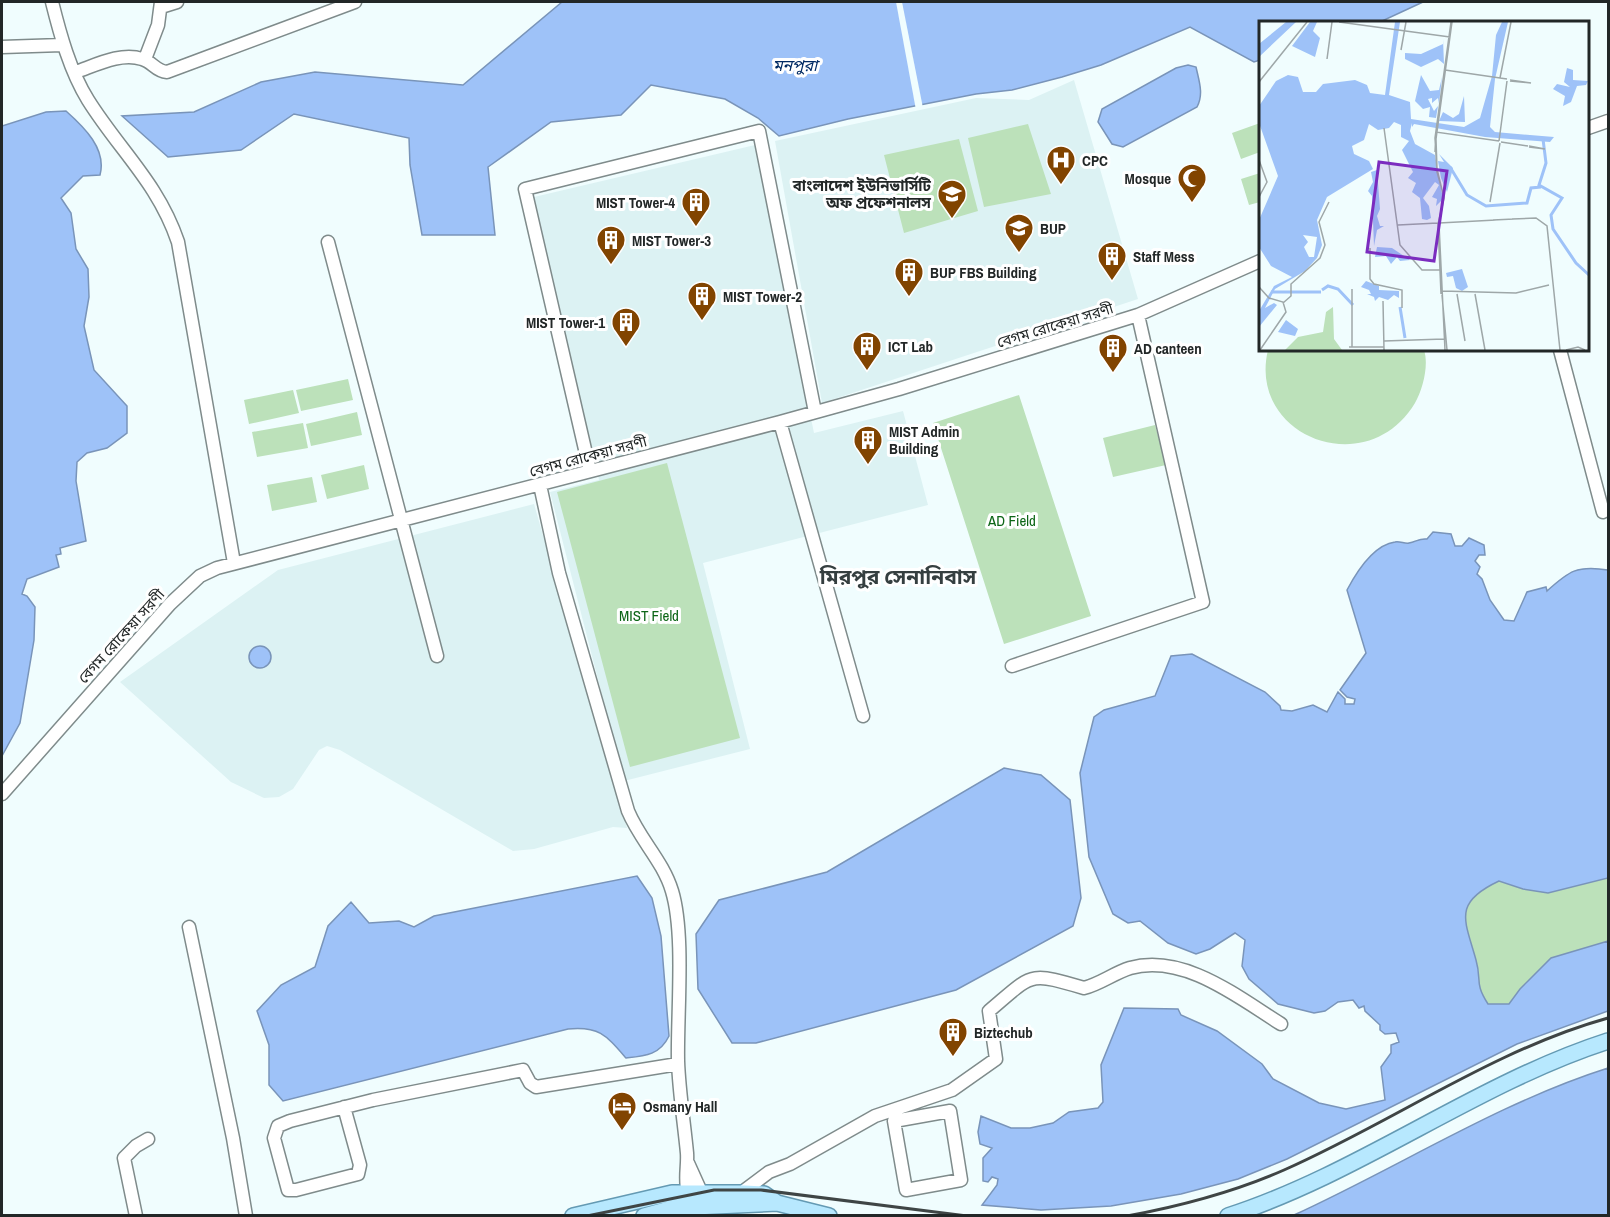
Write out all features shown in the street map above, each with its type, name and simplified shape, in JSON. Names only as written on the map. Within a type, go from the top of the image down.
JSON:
[{"type":"main road","points":[[1228,1215],[1291,1192],[1556,1059],[1608,1041]]},
{"type":"main road","points":[[573,1215],[672,1193],[698,1205],[777,1203],[830,1215]]},
{"type":"main road","points":[[644,1215],[698,1205],[741,1193],[764,1194],[777,1203]]},
{"type":"street","points":[[52,2],[62,45],[87,99],[158,195],[178,242],[234,563]]},
{"type":"street","points":[[145,59],[161,4],[177,2]]},
{"type":"street","points":[[75,72],[115,58],[129,56],[145,59],[158,71],[167,72],[355,2]]},
{"type":"street","points":[[2,47],[62,45]]},
{"type":"street","points":[[1589,127],[1608,121]]},
{"type":"street","points":[[590,471],[525,189],[759,131],[815,412]]},
{"type":"street","points":[[328,242],[437,656]]},
{"type":"street","name":"বেগম রোকেয়া সরণী","points":[[2,794],[175,598],[200,576],[234,563],[815,412],[1138,315],[1259,261]]},
{"type":"street","points":[[1012,666],[1203,602],[1138,315]]},
{"type":"street","points":[[1560,351],[1603,512]]},
{"type":"street","points":[[780,422],[862,716]]},
{"type":"street","points":[[540,485],[559,573],[628,811],[638,835],[659,860],[672,892],[677,938],[678,1064],[688,1163],[685,1182],[698,1205]]},
{"type":"street","points":[[189,927],[233,1138],[246,1215]]},
{"type":"street","points":[[741,1193],[769,1172],[790,1164],[875,1116],[951,1090],[996,1059],[989,1011],[1027,979],[1058,979],[1084,988],[1129,968],[1163,967],[1182,971],[1214,984],[1281,1024]]},
{"type":"street","points":[[344,1107],[360,1165],[358,1174],[288,1190],[274,1138],[278,1126],[344,1107],[523,1070],[530,1083],[536,1087],[678,1064]]},
{"type":"street","points":[[917,1102],[921,1116]]},
{"type":"street","points":[[950,1111],[961,1180],[906,1190],[894,1121],[921,1116],[950,1111]]},
{"type":"street","points":[[136,1215],[124,1158],[136,1146],[148,1139]]},
{"type":"shaded area","name":"বাংলাদেশ ইউনিভার্সিটি অফ প্রফেশনালস","points":[[1074,80],[1138,299],[822,403],[775,141],[976,98],[1029,100]]},
{"type":"shaded area","points":[[755,145],[814,433],[903,411],[928,505],[703,563],[750,749],[624,781],[550,492],[599,480],[534,197]]},
{"type":"shaded area","points":[[534,504],[627,828],[613,827],[534,849],[513,851],[340,750],[327,746],[319,750],[293,789],[279,797],[264,798],[231,782],[120,682],[278,570]]},
{"type":"green space","points":[[1259,123],[1259,152],[1241,159],[1232,133]]},
{"type":"green space","points":[[1028,124],[1051,194],[984,207],[968,138]]},
{"type":"green space","points":[[959,139],[978,211],[904,233],[884,155]]},
{"type":"green space","points":[[1259,173],[1259,202],[1249,205],[1241,179]]},
{"type":"green space","points":[[1268,351],[1424,351],[1423,384],[1415,403],[1394,427],[1369,441],[1342,444],[1316,439],[1293,426],[1275,406],[1266,380]]},
{"type":"green space","points":[[348,379],[353,400],[301,411],[296,390]]},
{"type":"green space","points":[[293,390],[299,413],[249,424],[244,400]]},
{"type":"green space","name":"AD Field","points":[[1019,395],[1091,616],[1004,644],[933,423]]},
{"type":"green space","points":[[357,412],[362,435],[311,446],[306,424]]},
{"type":"green space","points":[[303,423],[308,448],[257,457],[252,432]]},
{"type":"green space","points":[[1155,425],[1166,465],[1113,477],[1103,438]]},
{"type":"green space","name":"MIST Field","points":[[667,463],[740,738],[630,767],[557,492]]},
{"type":"green space","points":[[364,465],[369,489],[327,499],[321,475]]},
{"type":"green space","points":[[312,477],[317,502],[272,511],[267,485]]},
{"type":"green space","points":[[1608,878],[1608,941],[1551,958],[1520,989],[1509,1004],[1488,1004],[1480,986],[1478,967],[1466,923],[1468,905],[1474,897],[1499,881],[1523,889]]},
{"type":"water","name":"মনপুরা","points":[[562,2],[1423,2],[1382,21],[1259,21],[1259,60],[1254,62],[1190,27],[1101,65],[1062,77],[1012,90],[976,94],[848,119],[779,136],[758,118],[725,99],[651,85],[621,115],[551,122],[488,167],[495,235],[422,235],[410,165],[409,138],[294,114],[241,150],[168,157],[122,116],[194,112],[261,82],[315,72],[463,85]]},
{"type":"water","points":[[1188,65],[1196,67],[1201,92],[1197,107],[1123,147],[1112,144],[1098,122],[1102,109],[1176,68]]},
{"type":"water","points":[[66,111],[87,131],[100,156],[100,175],[83,176],[61,198],[71,213],[76,249],[88,269],[89,297],[84,326],[94,370],[127,406],[127,433],[107,448],[87,453],[77,462],[76,481],[86,541],[60,548],[61,554],[56,555],[59,567],[27,579],[22,594],[27,596],[35,607],[34,640],[20,723],[2,756],[2,126],[46,112]]},
{"type":"water","points":[[1433,532],[1451,534],[1455,546],[1462,546],[1469,538],[1484,545],[1485,555],[1479,555],[1475,561],[1480,567],[1477,574],[1482,579],[1490,600],[1504,620],[1514,621],[1527,592],[1546,587],[1547,591],[1568,574],[1581,569],[1608,570],[1608,878],[1548,893],[1523,889],[1499,881],[1474,897],[1468,905],[1466,923],[1478,967],[1480,986],[1488,1004],[1509,1004],[1520,989],[1551,958],[1608,941],[1608,1011],[1517,1044],[1287,1159],[1238,1179],[1181,1194],[1111,1206],[1041,1210],[982,1205],[997,1185],[998,1179],[992,1177],[988,1182],[983,1181],[983,1158],[992,1148],[980,1144],[978,1132],[981,1116],[1011,1128],[1030,1128],[1053,1123],[1069,1112],[1098,1108],[1103,1102],[1101,1065],[1124,1008],[1178,1009],[1181,1015],[1217,1031],[1262,1064],[1273,1079],[1319,1103],[1346,1109],[1385,1100],[1381,1067],[1391,1053],[1391,1045],[1399,1042],[1396,1033],[1385,1034],[1380,1030],[1380,1025],[1365,1011],[1364,1006],[1359,1008],[1353,1000],[1338,1002],[1325,1011],[1314,1013],[1278,1004],[1249,979],[1242,966],[1245,940],[1235,933],[1210,949],[1196,954],[1168,943],[1140,921],[1128,923],[1113,914],[1089,857],[1080,773],[1094,717],[1104,710],[1155,696],[1171,656],[1192,654],[1265,692],[1280,706],[1281,710],[1292,711],[1313,705],[1327,712],[1338,692],[1345,699],[1345,704],[1354,704],[1355,699],[1347,697],[1340,690],[1366,653],[1347,590],[1360,568],[1379,548],[1395,542],[1407,543],[1427,539]]},
{"type":"water","points":[[260,646],[268,649],[271,657],[268,665],[260,668],[252,665],[249,657],[252,649]]},
{"type":"water","points":[[1004,768],[1041,775],[1070,800],[1081,898],[1073,926],[956,990],[756,1043],[732,1043],[698,989],[696,934],[719,900],[827,872]]},
{"type":"water","points":[[637,876],[652,898],[661,936],[669,1036],[656,1051],[626,1058],[613,1043],[601,1034],[579,1028],[283,1101],[269,1085],[269,1045],[257,1011],[281,985],[315,967],[328,926],[351,902],[369,923],[399,921],[414,927],[434,916]]},
{"type":"water","points":[[1608,1068],[1608,1215],[1294,1215],[1488,1117],[1567,1082]]},
{"type":"pier","points":[[896,2],[902,2],[923,108],[916,110]]},
{"type":"railway","points":[[1127,1216],[1207,1198],[1265,1178],[1324,1151],[1524,1048],[1608,1018]]},
{"type":"railway","points":[[587,1216],[714,1190],[761,1190],[967,1216]]},
{"type":"place","name":"CPC","points":[[1061,186]]},
{"type":"place","name":"Mosque","points":[[1192,204]]},
{"type":"place","name":"বাংলাদেশ ইউনিভার্সিটি অফ প্রফেশনালস","points":[[952,220]]},
{"type":"place","name":"MIST Tower-4","points":[[696,228]]},
{"type":"place","name":"BUP","points":[[1019,254]]},
{"type":"place","name":"MIST Tower-3","points":[[611,266]]},
{"type":"place","name":"Staff Mess","points":[[1112,282]]},
{"type":"place","name":"BUP FBS Building","points":[[909,298]]},
{"type":"place","name":"MIST Tower-2","points":[[702,322]]},
{"type":"place","name":"MIST Tower-1","points":[[626,348]]},
{"type":"place","name":"ICT Lab","points":[[867,372]]},
{"type":"place","name":"AD canteen","points":[[1113,374]]},
{"type":"place","name":"MIST Admin Building","points":[[868,466]]},
{"type":"place","name":"Biztechub","points":[[953,1058]]},
{"type":"place","name":"Osmany Hall","points":[[622,1132]]},
{"type":"district","name":"মিরপুর সেনানিবাস","points":[[898,576]]}]
